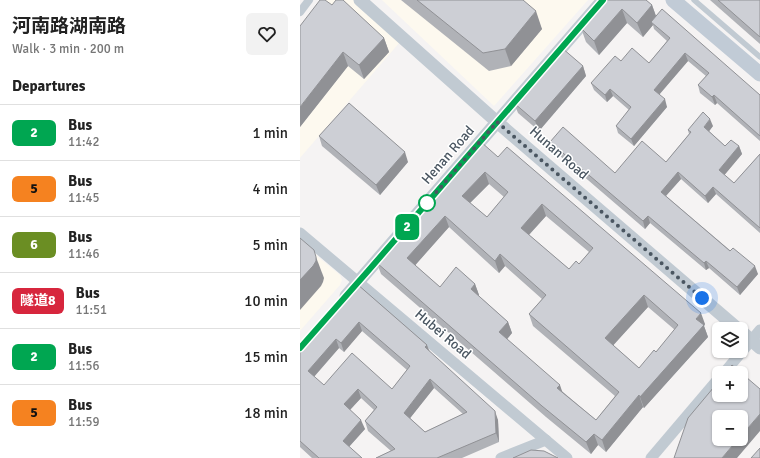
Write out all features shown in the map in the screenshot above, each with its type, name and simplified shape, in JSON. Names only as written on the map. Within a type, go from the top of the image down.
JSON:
[{"type":"main road","points":[[672,0],[760,74]]},
{"type":"street","points":[[300,12],[309,0]]},
{"type":"street","name":"Hunan Road","points":[[360,0],[497,122],[730,322]]},
{"type":"street","name":"Henan Road","points":[[337,306],[603,0]]},
{"type":"street","name":"Hubei Road","points":[[300,233],[567,458]]},
{"type":"street","points":[[732,366],[756,344],[760,330]]},
{"type":"street","points":[[748,338],[756,344]]},
{"type":"street","points":[[651,458],[712,386]]},
{"type":"street","points":[[501,458],[546,440]]},
{"type":"lane","points":[[694,0],[760,57]]},
{"type":"shaded area","points":[[320,0],[356,0],[400,42],[300,158],[300,28]]},
{"type":"shaded area","points":[[382,0],[588,0],[494,106]]},
{"type":"shaded area","points":[[300,242],[340,275],[342,280],[340,285],[300,331]]},
{"type":"building","points":[[320,0],[325,0],[332,5],[336,0],[343,0],[384,38],[359,65],[343,52],[300,107],[300,26]]},
{"type":"building","points":[[417,0],[523,0],[536,11],[505,49],[483,53]]},
{"type":"building","points":[[605,0],[646,0],[652,5],[637,23],[622,9],[594,41],[581,28]]},
{"type":"building","points":[[718,0],[760,0],[760,37]]},
{"type":"building","points":[[662,9],[760,95],[760,136],[714,95],[712,97],[698,85],[709,73],[685,53],[654,90],[665,99],[631,139],[616,126],[631,107],[610,89],[605,95],[591,83],[615,56],[621,61],[632,48],[649,63],[670,38],[651,22]]},
{"type":"building","points":[[562,48],[583,66],[535,121],[514,103]]},
{"type":"building","points":[[349,103],[405,152],[376,185],[319,136]]},
{"type":"building","points":[[703,112],[710,119],[704,127],[725,146],[731,140],[739,146],[719,170],[734,183],[760,154],[760,228],[713,187],[705,196],[678,172],[661,192],[730,251],[733,248],[755,266],[737,287],[706,261],[704,263],[648,216],[643,221],[550,142],[563,127],[615,173],[642,141],[666,162],[691,132],[688,130]]},
{"type":"building","points":[[481,142],[498,157],[507,147],[701,313],[696,319],[704,325],[640,397],[639,395],[602,440],[594,434],[586,442],[542,406],[377,263]],"holes":[[[485,172],[508,192],[487,217],[462,196]],[[542,204],[593,248],[579,264],[576,261],[569,269],[521,228]],[[445,216],[495,261],[500,254],[546,295],[529,314],[619,392],[596,420],[557,388],[560,385],[499,332],[508,322],[471,289],[475,284],[456,267],[440,287],[407,258]],[[644,295],[678,325],[656,352],[654,350],[639,368],[605,338]]]},
{"type":"building","points":[[300,238],[314,250],[316,261],[300,280]]},
{"type":"building","points":[[357,284],[427,345],[425,347],[495,411],[496,433],[437,458],[376,458],[395,449],[365,421],[377,407],[358,389],[344,404],[361,420],[343,441],[362,458],[319,458],[300,441],[300,348]],"holes":[[[359,322],[410,366],[392,389],[352,353],[324,385],[308,371],[336,339],[341,343]],[[430,379],[467,412],[425,432],[404,413]]]},
{"type":"building","points":[[748,379],[760,389],[760,414],[748,428],[748,410],[712,410],[712,446],[732,446],[722,458],[674,458],[688,418],[712,389],[712,402],[748,402]]},
{"type":"building","points":[[760,448],[760,458],[751,458]]},
{"type":"building","points":[[531,450],[544,451],[558,458],[513,458]]},
{"type":"bus line","name":"2","points":[[300,348],[603,0]]},
{"type":"route","points":[[427,203],[497,122],[702,298]]}]
